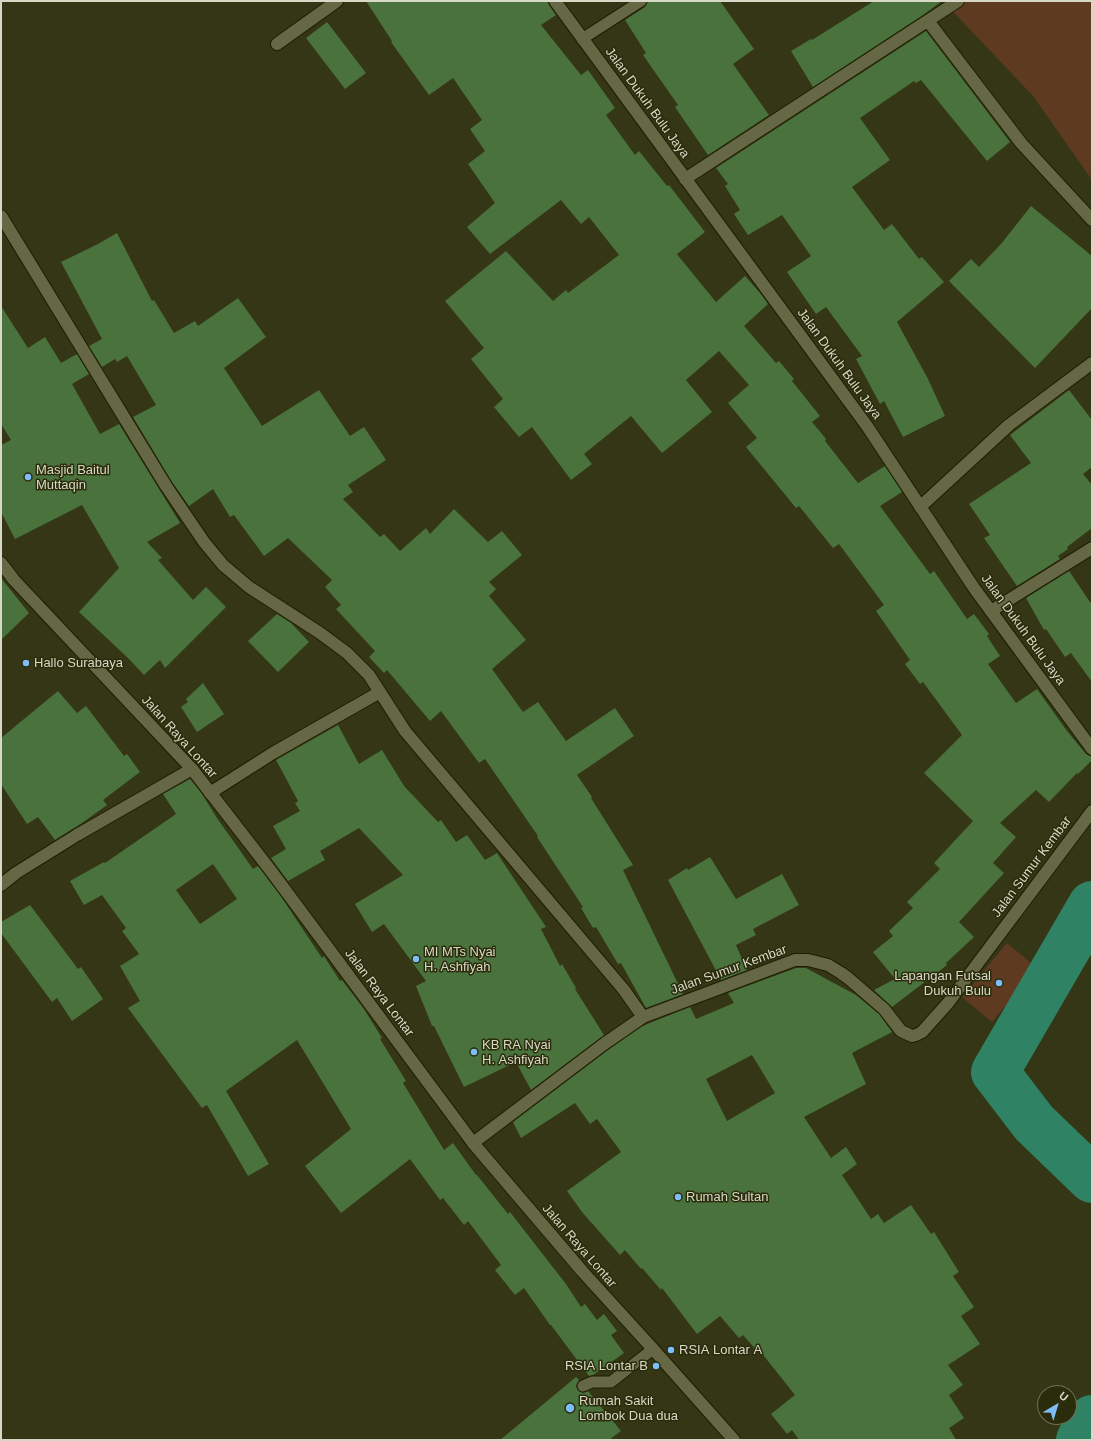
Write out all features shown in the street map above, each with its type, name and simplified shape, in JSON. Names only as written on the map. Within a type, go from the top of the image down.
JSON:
[{"type":"street","points":[[277,44],[337,1]]},
{"type":"street","name":"Jalan Dukuh Bulu Jaya","points":[[555,1],[867,426],[974,588],[1092,749]]},
{"type":"street","points":[[685,179],[958,1]]},
{"type":"street","points":[[928,21],[1021,143],[1092,220]]},
{"type":"street","points":[[1,216],[166,486],[204,542],[223,565],[249,587],[320,632],[347,653],[369,675],[405,731],[624,990],[643,1018]]},
{"type":"street","points":[[920,507],[1009,425],[1092,363]]},
{"type":"street","points":[[991,611],[1092,548]]},
{"type":"street","name":"Jalan Raya Lontar","points":[[1,563],[14,580],[192,769],[272,871],[473,1143],[582,1271],[734,1440]]},
{"type":"street","points":[[210,793],[273,753],[380,692]]},
{"type":"street","points":[[1,885],[16,873],[77,835],[192,769]]},
{"type":"street","name":"Jalan Sumur Kembar","points":[[473,1143],[604,1044],[643,1018],[795,960],[808,960],[828,965],[848,978],[884,1009],[901,1031],[912,1036],[922,1032],[948,1003],[1092,811]]},
{"type":"lane","points":[[582,39],[642,1]]},
{"type":"lane","points":[[583,1386],[592,1382],[611,1382],[653,1349]]},
{"type":"shaded area","points":[[943,1],[1092,1],[1092,180],[1033,96]]},
{"type":"shaded area","name":"Lapangan Futsal Dukuh Bulu","points":[[1007,943],[1037,968],[992,1022],[962,997]]},
{"type":"building","points":[[366,1],[548,1],[556,15],[541,25],[581,75],[588,70],[615,108],[606,115],[635,155],[639,151],[667,186],[669,185],[705,232],[677,254],[716,302],[745,276],[761,294],[768,304],[744,326],[776,363],[779,361],[794,379],[792,381],[820,416],[812,422],[826,439],[825,441],[858,483],[885,466],[902,492],[880,506],[930,574],[934,571],[967,619],[974,614],[989,634],[987,636],[1000,656],[988,664],[1016,703],[1037,689],[1067,731],[1086,754],[1092,757],[1092,760],[1049,802],[1036,790],[1000,823],[1016,837],[993,863],[1004,873],[959,922],[974,937],[946,963],[947,965],[892,1007],[874,990],[895,979],[873,952],[893,936],[889,931],[913,908],[907,902],[940,869],[934,863],[973,821],[924,773],[962,735],[923,682],[920,684],[905,664],[910,660],[876,611],[884,605],[839,544],[833,548],[799,506],[796,508],[746,447],[757,438],[728,403],[749,385],[719,351],[686,380],[712,412],[662,453],[631,416],[584,454],[592,464],[571,480],[532,427],[519,437],[494,407],[503,399],[471,359],[484,348],[445,301],[506,251],[553,301],[566,290],[568,293],[619,255],[589,217],[581,224],[561,200],[490,254],[467,227],[495,203],[468,164],[485,151],[470,129],[482,120],[453,78],[429,95],[391,42],[392,41]]},
{"type":"building","points":[[648,1],[720,1],[754,49],[733,64],[769,115],[708,155],[675,107],[678,105],[643,55],[646,53],[625,20],[645,7]]},
{"type":"building","points":[[874,1],[942,1],[813,87],[791,51],[811,39],[812,40]]},
{"type":"building","points":[[327,22],[366,73],[345,89],[306,38]]},
{"type":"building","points":[[926,31],[1010,142],[987,161],[921,80],[916,83],[914,81],[860,118],[890,160],[852,187],[884,230],[892,224],[919,259],[922,257],[944,282],[897,322],[928,379],[945,416],[903,437],[884,401],[880,404],[856,359],[862,356],[826,307],[816,314],[787,272],[811,256],[782,215],[748,235],[734,214],[740,210],[725,186],[728,184],[716,168]]},
{"type":"building","points":[[1031,206],[1092,256],[1092,308],[1035,368],[949,281],[971,259],[979,267],[1001,244]]},
{"type":"building","points":[[117,233],[152,301],[154,300],[174,333],[195,321],[198,326],[238,298],[266,337],[224,368],[262,426],[319,390],[350,436],[364,427],[386,460],[348,485],[353,492],[343,499],[380,537],[384,534],[400,551],[426,528],[430,534],[454,509],[488,542],[502,531],[522,555],[489,582],[496,589],[489,596],[526,640],[492,669],[523,712],[538,702],[566,741],[615,708],[634,736],[577,775],[633,865],[623,870],[683,994],[646,1008],[621,963],[618,964],[596,927],[593,928],[581,908],[583,907],[537,837],[538,836],[485,759],[479,763],[441,711],[430,721],[387,670],[384,673],[369,657],[375,651],[336,609],[341,605],[325,587],[332,580],[288,538],[264,556],[234,515],[230,517],[213,489],[189,506],[172,482],[133,417],[156,405],[127,356],[117,362],[115,359],[102,367],[89,346],[102,339],[61,262]]},
{"type":"building","points":[[1,306],[28,348],[45,337],[61,363],[77,354],[89,374],[72,384],[100,434],[119,424],[180,523],[147,542],[162,558],[158,560],[193,600],[206,587],[226,607],[165,668],[160,660],[144,675],[79,612],[119,568],[82,505],[15,539],[1,512],[1,445],[11,440],[1,424]]},
{"type":"building","points":[[1069,390],[1092,420],[1092,467],[1083,474],[1092,485],[1092,528],[1067,547],[1068,549],[1058,556],[1060,559],[1017,586],[984,538],[990,535],[969,504],[1031,463],[1010,435]]},
{"type":"building","points":[[1069,571],[1092,605],[1092,682],[1071,653],[1065,657],[1046,629],[1044,630],[1026,598]]},
{"type":"building","points":[[1,578],[29,613],[1,640]]},
{"type":"building","points":[[277,614],[291,623],[309,642],[278,672],[248,641]]},
{"type":"building","points":[[203,683],[224,714],[197,732],[181,707],[188,702],[186,699]]},
{"type":"building","points":[[58,691],[77,713],[86,706],[124,756],[127,754],[140,772],[103,800],[107,805],[55,840],[38,817],[27,824],[1,784],[1,738]]},
{"type":"building","points":[[338,725],[359,764],[382,750],[404,786],[438,822],[441,820],[456,842],[467,835],[485,860],[497,853],[546,927],[541,929],[560,966],[562,964],[576,988],[575,989],[604,1035],[531,1090],[516,1062],[464,1087],[434,1026],[432,1026],[416,986],[426,981],[384,924],[372,932],[355,904],[403,875],[359,828],[320,851],[325,860],[288,881],[271,858],[286,849],[273,826],[300,811],[295,803],[298,801],[276,760]]},
{"type":"building","points":[[190,779],[202,794],[253,869],[258,866],[282,898],[322,958],[324,956],[340,981],[342,980],[364,1009],[382,1038],[380,1039],[406,1081],[403,1083],[444,1150],[453,1143],[476,1175],[508,1214],[510,1212],[566,1284],[581,1307],[585,1304],[597,1320],[604,1314],[617,1331],[611,1335],[624,1353],[593,1375],[589,1376],[524,1288],[515,1295],[495,1270],[501,1265],[468,1221],[464,1225],[443,1198],[440,1200],[410,1159],[341,1213],[305,1166],[351,1129],[297,1040],[226,1091],[269,1164],[248,1176],[207,1105],[202,1108],[128,1008],[140,1001],[120,966],[139,954],[122,931],[126,928],[102,895],[84,905],[70,881],[104,862],[105,863],[176,814],[163,794]],"holes":[[[213,864],[237,899],[200,924],[176,890]]]},
{"type":"building","points":[[710,857],[736,899],[782,874],[799,905],[753,929],[756,935],[736,945],[747,970],[721,980],[668,880],[687,868],[688,870]]},
{"type":"building","points":[[30,905],[78,969],[81,967],[103,999],[72,1021],[57,998],[52,1002],[1,933],[1,922]]},
{"type":"building","points":[[796,968],[806,968],[856,995],[879,1014],[892,1032],[852,1053],[866,1084],[804,1117],[831,1158],[846,1147],[857,1164],[842,1175],[871,1219],[878,1214],[884,1223],[911,1205],[931,1234],[934,1232],[959,1272],[953,1276],[974,1307],[961,1316],[980,1344],[948,1365],[963,1385],[949,1395],[964,1418],[949,1428],[956,1440],[799,1440],[792,1430],[787,1434],[771,1414],[795,1395],[760,1351],[759,1353],[743,1335],[739,1338],[720,1316],[697,1334],[662,1288],[661,1290],[625,1250],[620,1255],[582,1212],[567,1191],[621,1152],[597,1119],[590,1124],[575,1103],[521,1138],[513,1122],[608,1050],[641,1027],[690,1007],[696,1019],[734,1003],[728,993]],"holes":[[[752,1055],[775,1093],[727,1121],[706,1079]]]},
{"type":"building","name":"Rumah Sakit Lombok Dua dua","points":[[576,1377],[579,1380],[576,1386],[579,1391],[583,1393],[588,1391],[621,1431],[609,1440],[500,1440]]},
{"type":"waterway","points":[[1092,905],[995,1072],[1034,1123],[1092,1179]]},
{"type":"waterway","points":[[1080,1440],[1092,1419]]},
{"type":"place","name":"Masjid Baitul Muttaqin","points":[[28,477]]},
{"type":"place","name":"Hallo Surabaya","points":[[26,663]]},
{"type":"place","name":"MI MTs Nyai H. Ashfiyah","points":[[416,959]]},
{"type":"place","name":"Lapangan Futsal Dukuh Bulu","points":[[999,983]]},
{"type":"place","name":"KB RA Nyai H. Ashfiyah","points":[[474,1052]]},
{"type":"place","name":"Rumah Sultan","points":[[678,1197]]},
{"type":"place","name":"RSIA Lontar A","points":[[671,1350]]},
{"type":"place","name":"RSIA Lontar B","points":[[656,1366]]},
{"type":"place","name":"Rumah Sakit Lombok Dua dua","points":[[570,1408]]}]
